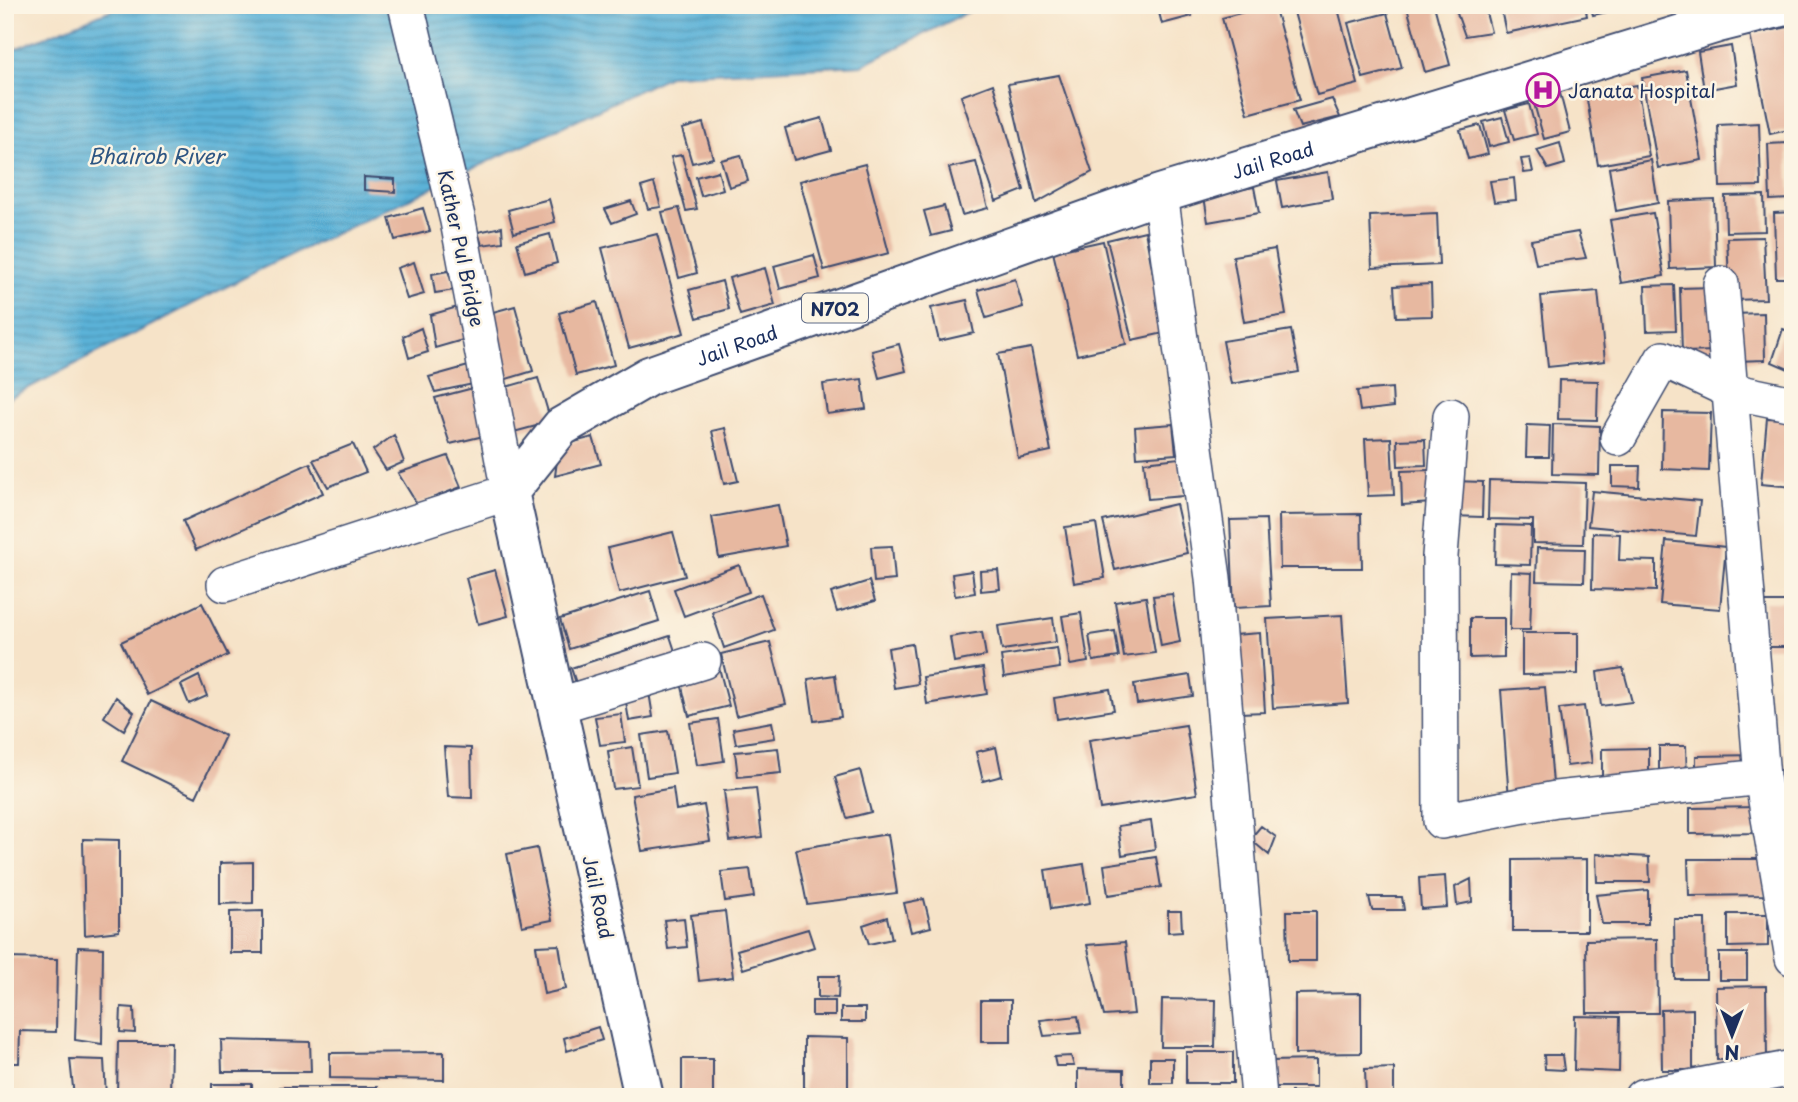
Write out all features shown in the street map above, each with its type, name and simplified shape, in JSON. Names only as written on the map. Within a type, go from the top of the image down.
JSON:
[{"type":"highway","name":"Jail Road","points":[[644,1097],[509,492],[561,427],[649,376],[1160,194],[1718,23],[1790,5]]},
{"type":"street","name":"Kather Pul Bridge","points":[[406,5],[458,221],[509,492]]},
{"type":"street","points":[[1160,194],[1213,578],[1259,1097]]},
{"type":"street","points":[[1721,284],[1762,777],[1793,958]]},
{"type":"street","points":[[1618,438],[1663,359],[1731,391],[1793,404]]},
{"type":"street","points":[[1451,416],[1440,556],[1441,821],[1556,799],[1762,777]]},
{"type":"street","points":[[225,584],[509,492]]},
{"type":"street","points":[[557,706],[703,661]]},
{"type":"street","points":[[1642,1097],[1793,1068]]},
{"type":"water","name":"Bhairob River","points":[[123,5],[982,5],[862,65],[671,75],[263,268],[5,400],[5,53]]},
{"type":"building","points":[[1157,5],[1189,5],[1192,16],[1162,24]]},
{"type":"building","points":[[1274,5],[1300,100],[1248,114],[1222,18]]},
{"type":"building","points":[[1292,5],[1337,5],[1358,84],[1317,95]]},
{"type":"building","points":[[1434,5],[1450,65],[1425,72],[1407,7]]},
{"type":"building","points":[[1454,5],[1484,5],[1491,32],[1465,36]]},
{"type":"building","points":[[1500,5],[1585,5],[1587,16],[1506,33]]},
{"type":"building","points":[[1590,5],[1635,5],[1635,6],[1593,15]]},
{"type":"building","points":[[1387,13],[1402,68],[1363,78],[1348,23]]},
{"type":"building","points":[[1793,26],[1793,129],[1770,134],[1750,35]]},
{"type":"building","points":[[1731,46],[1737,84],[1704,90],[1698,52]]},
{"type":"building","points":[[1686,70],[1702,160],[1658,168],[1642,78]]},
{"type":"building","points":[[1059,75],[1092,172],[1036,203],[1008,84]]},
{"type":"building","points":[[993,84],[1024,190],[996,201],[961,96]]},
{"type":"building","points":[[1637,85],[1649,156],[1598,165],[1586,94]]},
{"type":"building","points":[[1560,93],[1570,132],[1544,139],[1533,100]]},
{"type":"building","points":[[1332,99],[1340,117],[1300,127],[1293,110]]},
{"type":"building","points":[[1529,104],[1537,134],[1514,140],[1505,110]]},
{"type":"building","points":[[1502,117],[1509,142],[1489,147],[1483,122]]},
{"type":"building","points":[[822,118],[831,150],[794,160],[785,128]]},
{"type":"building","points":[[703,123],[713,158],[692,163],[682,129]]},
{"type":"building","points":[[1759,123],[1761,186],[1720,187],[1718,125]]},
{"type":"building","points":[[1480,125],[1488,154],[1468,159],[1460,130]]},
{"type":"building","points":[[1560,143],[1565,164],[1548,169],[1537,150]]},
{"type":"building","points":[[1787,143],[1790,199],[1770,200],[1768,144]]},
{"type":"building","points":[[682,155],[697,209],[686,211],[671,157]]},
{"type":"building","points":[[741,155],[748,181],[729,187],[721,160]]},
{"type":"building","points":[[1530,158],[1533,172],[1524,173],[1521,159]]},
{"type":"building","points":[[1651,160],[1658,203],[1616,211],[1609,168]]},
{"type":"building","points":[[976,162],[988,208],[962,215],[949,168]]},
{"type":"building","points":[[865,164],[889,253],[824,270],[800,181]]},
{"type":"building","points":[[718,171],[723,189],[701,196],[696,177]]},
{"type":"building","points":[[1328,172],[1332,199],[1282,208],[1277,181]]},
{"type":"building","points":[[364,177],[395,179],[395,192],[364,190]]},
{"type":"building","points":[[1514,178],[1516,200],[1494,202],[1490,181]]},
{"type":"building","points":[[654,183],[661,207],[648,209],[641,187]]},
{"type":"building","points":[[1254,187],[1259,213],[1208,222],[1204,196]]},
{"type":"building","points":[[1764,195],[1765,231],[1726,232],[1725,196]]},
{"type":"building","points":[[549,199],[555,222],[514,233],[508,210]]},
{"type":"building","points":[[1714,199],[1716,267],[1670,269],[1668,201]]},
{"type":"building","points":[[631,201],[636,214],[612,223],[605,209]]},
{"type":"building","points":[[944,206],[951,231],[931,236],[924,211]]},
{"type":"building","points":[[423,208],[430,231],[395,240],[389,218]]},
{"type":"building","points":[[679,208],[697,273],[679,278],[662,212]]},
{"type":"building","points":[[1793,212],[1793,278],[1776,278],[1774,213]]},
{"type":"building","points":[[1437,213],[1439,265],[1372,268],[1370,216]]},
{"type":"building","points":[[1653,213],[1664,276],[1621,283],[1610,220]]},
{"type":"building","points":[[502,227],[503,242],[482,245],[478,232]]},
{"type":"building","points":[[1145,231],[1164,333],[1132,340],[1107,240]]},
{"type":"building","points":[[1578,232],[1586,258],[1536,264],[1531,240]]},
{"type":"building","points":[[550,234],[557,263],[525,272],[517,243]]},
{"type":"building","points":[[657,234],[684,333],[629,348],[602,248]]},
{"type":"building","points":[[1763,237],[1766,299],[1730,300],[1727,238]]},
{"type":"building","points":[[1103,241],[1126,344],[1077,355],[1053,252]]},
{"type":"building","points":[[1275,249],[1286,315],[1244,322],[1233,256]]},
{"type":"building","points":[[814,255],[820,278],[780,289],[774,266]]},
{"type":"building","points":[[414,262],[424,294],[407,299],[397,268]]},
{"type":"building","points":[[765,268],[775,305],[740,315],[729,278]]},
{"type":"building","points":[[448,271],[455,290],[435,293],[432,274]]},
{"type":"building","points":[[1015,279],[1023,307],[986,318],[978,290]]},
{"type":"building","points":[[722,281],[729,309],[697,318],[689,290]]},
{"type":"building","points":[[1431,284],[1432,316],[1396,317],[1394,286]]},
{"type":"building","points":[[1674,285],[1676,330],[1647,331],[1645,286]]},
{"type":"building","points":[[1714,287],[1716,351],[1682,352],[1680,288]]},
{"type":"building","points":[[1598,291],[1605,361],[1548,367],[1541,296]]},
{"type":"building","points":[[967,300],[974,333],[939,341],[931,308]]},
{"type":"building","points":[[597,302],[614,365],[576,375],[559,313]]},
{"type":"building","points":[[461,306],[466,339],[435,348],[430,315]]},
{"type":"building","points":[[515,306],[533,371],[500,381],[482,315]]},
{"type":"building","points":[[1764,313],[1765,360],[1735,361],[1733,314]]},
{"type":"building","points":[[421,328],[428,352],[409,358],[403,336]]},
{"type":"building","points":[[1783,329],[1793,333],[1793,371],[1772,362]]},
{"type":"building","points":[[1291,330],[1299,372],[1231,384],[1223,341]]},
{"type":"building","points":[[899,344],[906,371],[879,378],[872,351]]},
{"type":"building","points":[[1031,348],[1051,451],[1018,458],[998,354]]},
{"type":"building","points":[[472,365],[478,383],[435,392],[429,377]]},
{"type":"building","points":[[538,378],[551,422],[510,433],[499,389]]},
{"type":"building","points":[[862,379],[866,409],[827,414],[823,384]]},
{"type":"building","points":[[1559,380],[1598,381],[1597,420],[1558,419]]},
{"type":"building","points":[[477,387],[492,434],[450,444],[435,398]]},
{"type":"building","points":[[1392,388],[1393,407],[1360,411],[1357,391]]},
{"type":"building","points":[[1663,412],[1711,413],[1709,471],[1662,469]]},
{"type":"building","points":[[1767,418],[1793,420],[1793,487],[1761,484]]},
{"type":"building","points":[[1173,424],[1176,454],[1137,457],[1135,427]]},
{"type":"building","points":[[1553,424],[1600,426],[1599,475],[1552,474]]},
{"type":"building","points":[[1527,425],[1550,426],[1549,457],[1526,457]]},
{"type":"building","points":[[725,428],[738,481],[724,484],[712,431]]},
{"type":"building","points":[[394,435],[404,462],[386,470],[373,450]]},
{"type":"building","points":[[593,437],[601,464],[555,476],[559,446]]},
{"type":"building","points":[[1391,438],[1394,495],[1368,496],[1365,439]]},
{"type":"building","points":[[1425,439],[1426,465],[1398,466],[1397,440]]},
{"type":"building","points":[[353,444],[366,472],[328,487],[313,460]]},
{"type":"building","points":[[448,456],[461,487],[417,504],[398,473]]},
{"type":"building","points":[[1179,458],[1183,496],[1148,499],[1144,462]]},
{"type":"building","points":[[310,463],[323,493],[196,550],[183,521]]},
{"type":"building","points":[[1612,466],[1640,466],[1639,487],[1612,486]]},
{"type":"building","points":[[1430,470],[1432,503],[1402,505],[1401,471]]},
{"type":"building","points":[[1489,480],[1585,483],[1583,544],[1533,543],[1533,520],[1488,519]]},
{"type":"building","points":[[1453,481],[1483,482],[1482,517],[1452,516]]},
{"type":"building","points":[[1592,491],[1700,501],[1696,536],[1588,526]]},
{"type":"building","points":[[1176,504],[1187,553],[1115,570],[1103,521]]},
{"type":"building","points":[[778,505],[786,546],[719,558],[712,517]]},
{"type":"building","points":[[1361,514],[1362,568],[1280,568],[1279,515]]},
{"type":"building","points":[[1266,519],[1271,606],[1234,608],[1230,520]]},
{"type":"building","points":[[1096,523],[1105,578],[1074,583],[1065,527]]},
{"type":"building","points":[[1496,525],[1531,526],[1530,565],[1495,564]]},
{"type":"building","points":[[673,532],[685,576],[619,593],[608,548]]},
{"type":"building","points":[[1593,533],[1620,534],[1619,560],[1656,561],[1656,591],[1592,589]]},
{"type":"building","points":[[1666,541],[1726,547],[1720,609],[1660,604]]},
{"type":"building","points":[[892,546],[895,580],[874,582],[871,547]]},
{"type":"building","points":[[1537,548],[1585,549],[1584,582],[1536,581]]},
{"type":"building","points":[[739,565],[749,592],[684,616],[674,589]]},
{"type":"building","points":[[495,570],[508,616],[478,624],[466,578]]},
{"type":"building","points":[[998,570],[1000,589],[981,591],[980,571]]},
{"type":"building","points":[[972,571],[975,593],[955,596],[952,574]]},
{"type":"building","points":[[1511,572],[1532,573],[1530,630],[1510,630]]},
{"type":"building","points":[[869,581],[875,601],[837,612],[831,593]]},
{"type":"building","points":[[650,591],[659,621],[569,649],[560,619]]},
{"type":"building","points":[[761,594],[774,630],[724,648],[712,612]]},
{"type":"building","points":[[1172,594],[1180,642],[1161,646],[1153,596]]},
{"type":"building","points":[[1146,597],[1155,653],[1124,657],[1115,602]]},
{"type":"building","points":[[1765,602],[1793,602],[1793,647],[1765,647]]},
{"type":"building","points":[[202,603],[228,655],[147,695],[121,642]]},
{"type":"building","points":[[1081,613],[1088,662],[1070,665],[1062,616]]},
{"type":"building","points":[[1342,615],[1348,703],[1273,708],[1267,619]]},
{"type":"building","points":[[1053,618],[1056,642],[1002,650],[998,626]]},
{"type":"building","points":[[1470,618],[1504,618],[1504,657],[1470,658]]},
{"type":"building","points":[[1115,631],[1119,657],[1093,661],[1089,635]]},
{"type":"building","points":[[982,632],[986,656],[954,662],[950,637]]},
{"type":"building","points":[[1260,633],[1265,712],[1239,713],[1234,635]]},
{"type":"building","points":[[1522,633],[1578,633],[1578,674],[1522,675]]},
{"type":"building","points":[[670,636],[678,660],[579,692],[571,668]]},
{"type":"building","points":[[770,642],[786,704],[736,716],[721,654]]},
{"type":"building","points":[[912,644],[918,684],[894,688],[888,648]]},
{"type":"building","points":[[1057,648],[1060,668],[1004,677],[1001,656]]},
{"type":"building","points":[[717,660],[729,706],[689,716],[678,670]]},
{"type":"building","points":[[983,668],[987,694],[927,704],[923,677]]},
{"type":"building","points":[[1623,668],[1632,702],[1601,706],[1597,672]]},
{"type":"building","points":[[835,675],[841,717],[814,721],[808,679]]},
{"type":"building","points":[[1190,675],[1193,696],[1137,704],[1134,684]]},
{"type":"building","points":[[199,676],[207,696],[189,704],[181,685]]},
{"type":"building","points":[[1545,687],[1554,796],[1509,799],[1501,690]]},
{"type":"building","points":[[1110,689],[1114,710],[1057,719],[1054,698]]},
{"type":"building","points":[[649,692],[653,717],[629,721],[625,696]]},
{"type":"building","points":[[116,697],[134,712],[124,730],[104,717]]},
{"type":"building","points":[[151,701],[225,736],[196,797],[122,761]]},
{"type":"building","points":[[1584,706],[1592,763],[1567,766],[1559,709]]},
{"type":"building","points":[[621,714],[625,742],[600,745],[595,717]]},
{"type":"building","points":[[718,719],[724,761],[697,765],[690,723]]},
{"type":"building","points":[[772,722],[775,738],[736,744],[733,729]]},
{"type":"building","points":[[1186,725],[1197,794],[1100,809],[1089,740]]},
{"type":"building","points":[[668,731],[675,773],[647,777],[641,735]]},
{"type":"building","points":[[1659,746],[1686,746],[1687,784],[1659,784]]},
{"type":"building","points":[[444,747],[471,748],[472,798],[448,797]]},
{"type":"building","points":[[632,747],[638,786],[613,789],[608,751]]},
{"type":"building","points":[[996,747],[1002,776],[983,781],[976,752]]},
{"type":"building","points":[[778,748],[781,773],[738,777],[735,752]]},
{"type":"building","points":[[1649,748],[1649,776],[1602,777],[1602,749]]},
{"type":"building","points":[[1757,755],[1696,797],[1696,756]]},
{"type":"building","points":[[860,770],[871,812],[847,818],[835,777]]},
{"type":"building","points":[[673,788],[676,810],[704,805],[710,841],[642,851],[632,795]]},
{"type":"building","points":[[756,788],[762,837],[730,841],[724,791]]},
{"type":"building","points":[[1762,807],[1763,833],[1690,834],[1690,808]]},
{"type":"building","points":[[1151,821],[1155,849],[1122,855],[1118,826]]},
{"type":"building","points":[[1261,826],[1276,837],[1269,855],[1250,839]]},
{"type":"building","points":[[888,834],[897,893],[807,904],[796,849]]},
{"type":"building","points":[[83,839],[119,840],[119,931],[85,935]]},
{"type":"building","points":[[537,848],[552,920],[522,926],[507,854]]},
{"type":"building","points":[[1596,854],[1649,857],[1650,882],[1597,882]]},
{"type":"building","points":[[1156,857],[1161,887],[1108,895],[1104,865]]},
{"type":"building","points":[[1587,859],[1587,931],[1513,931],[1513,860]]},
{"type":"building","points":[[1688,859],[1766,859],[1766,895],[1689,896]]},
{"type":"building","points":[[253,862],[253,903],[220,904],[220,863]]},
{"type":"building","points":[[1084,864],[1090,903],[1051,909],[1045,870]]},
{"type":"building","points":[[750,869],[754,897],[725,901],[721,872]]},
{"type":"building","points":[[1445,876],[1447,907],[1421,909],[1419,878]]},
{"type":"building","points":[[1471,879],[1472,902],[1457,905],[1455,887]]},
{"type":"building","points":[[1648,890],[1648,924],[1602,924],[1596,895]]},
{"type":"building","points":[[1369,897],[1402,897],[1404,910],[1372,910]]},
{"type":"building","points":[[924,899],[931,927],[911,932],[904,903]]},
{"type":"building","points":[[263,911],[263,953],[230,953],[230,912]]},
{"type":"building","points":[[725,911],[733,977],[699,981],[691,915]]},
{"type":"building","points":[[1168,911],[1181,911],[1182,931],[1168,932]]},
{"type":"building","points":[[1287,911],[1316,911],[1316,961],[1288,961]]},
{"type":"building","points":[[1728,914],[1768,914],[1768,946],[1728,947]]},
{"type":"building","points":[[887,917],[892,939],[869,944],[863,925]]},
{"type":"building","points":[[684,918],[687,947],[668,949],[664,920]]},
{"type":"building","points":[[1674,919],[1705,919],[1706,979],[1675,979]]},
{"type":"building","points":[[808,929],[814,947],[743,969],[737,950]]},
{"type":"building","points":[[1657,939],[1658,1013],[1587,1013],[1586,940]]},
{"type":"building","points":[[1125,942],[1134,1014],[1104,1016],[1087,945]]},
{"type":"building","points":[[559,945],[566,989],[544,994],[536,946]]},
{"type":"building","points":[[78,947],[103,948],[102,1044],[75,1040]]},
{"type":"building","points":[[1719,953],[1747,953],[1747,980],[1719,980]]},
{"type":"building","points":[[5,958],[57,959],[56,1032],[20,1031],[19,1063],[5,1063]]},
{"type":"building","points":[[818,976],[839,976],[838,998],[818,997]]},
{"type":"building","points":[[1766,986],[1767,1059],[1717,1060],[1716,987]]},
{"type":"building","points":[[1361,993],[1361,1053],[1295,1054],[1295,994]]},
{"type":"building","points":[[1162,999],[1216,1000],[1215,1047],[1161,1047]]},
{"type":"building","points":[[981,1000],[1011,1000],[1011,1042],[981,1042]]},
{"type":"building","points":[[812,1001],[835,1001],[835,1016],[812,1016]]},
{"type":"building","points":[[121,1007],[134,1008],[135,1033],[120,1032]]},
{"type":"building","points":[[841,1008],[865,1008],[865,1022],[841,1022]]},
{"type":"building","points":[[1693,1009],[1693,1070],[1662,1070],[1661,1010]]},
{"type":"building","points":[[1078,1016],[1081,1033],[1044,1036],[1040,1020]]},
{"type":"building","points":[[1575,1016],[1620,1017],[1619,1072],[1574,1070]]},
{"type":"building","points":[[598,1027],[602,1040],[567,1051],[564,1038]]},
{"type":"building","points":[[804,1037],[848,1038],[848,1097],[804,1097]]},
{"type":"building","points":[[221,1040],[310,1042],[311,1072],[222,1072]]},
{"type":"building","points":[[118,1042],[171,1042],[170,1097],[117,1097]]},
{"type":"building","points":[[444,1052],[444,1080],[330,1078],[330,1053]]},
{"type":"building","points":[[1186,1052],[1233,1052],[1233,1083],[1186,1083]]},
{"type":"building","points":[[1544,1055],[1562,1055],[1564,1070],[1545,1069]]},
{"type":"building","points":[[1071,1056],[1074,1066],[1056,1066],[1054,1057]]},
{"type":"building","points":[[1150,1058],[1173,1058],[1173,1083],[1150,1083]]},
{"type":"building","points":[[70,1059],[104,1060],[106,1097],[74,1097]]},
{"type":"building","points":[[682,1059],[713,1059],[713,1097],[682,1096]]},
{"type":"building","points":[[1316,1060],[1316,1087],[1271,1087],[1271,1061]]},
{"type":"building","points":[[1394,1068],[1394,1097],[1366,1097],[1365,1069]]},
{"type":"building","points":[[1078,1069],[1124,1070],[1124,1097],[1078,1097]]},
{"type":"building","points":[[212,1084],[252,1084],[252,1097],[212,1097]]},
{"type":"building","points":[[280,1087],[377,1087],[377,1097],[280,1097]]},
{"type":"building","points":[[468,1089],[470,1097],[440,1096]]},
{"type":"building","points":[[1151,1092],[1232,1092],[1232,1097],[1151,1097]]},
{"type":"building","points":[[1291,1092],[1359,1092],[1359,1097],[1291,1097]]},
{"type":"place","name":"Janata Hospital","points":[[1543,90]]}]
